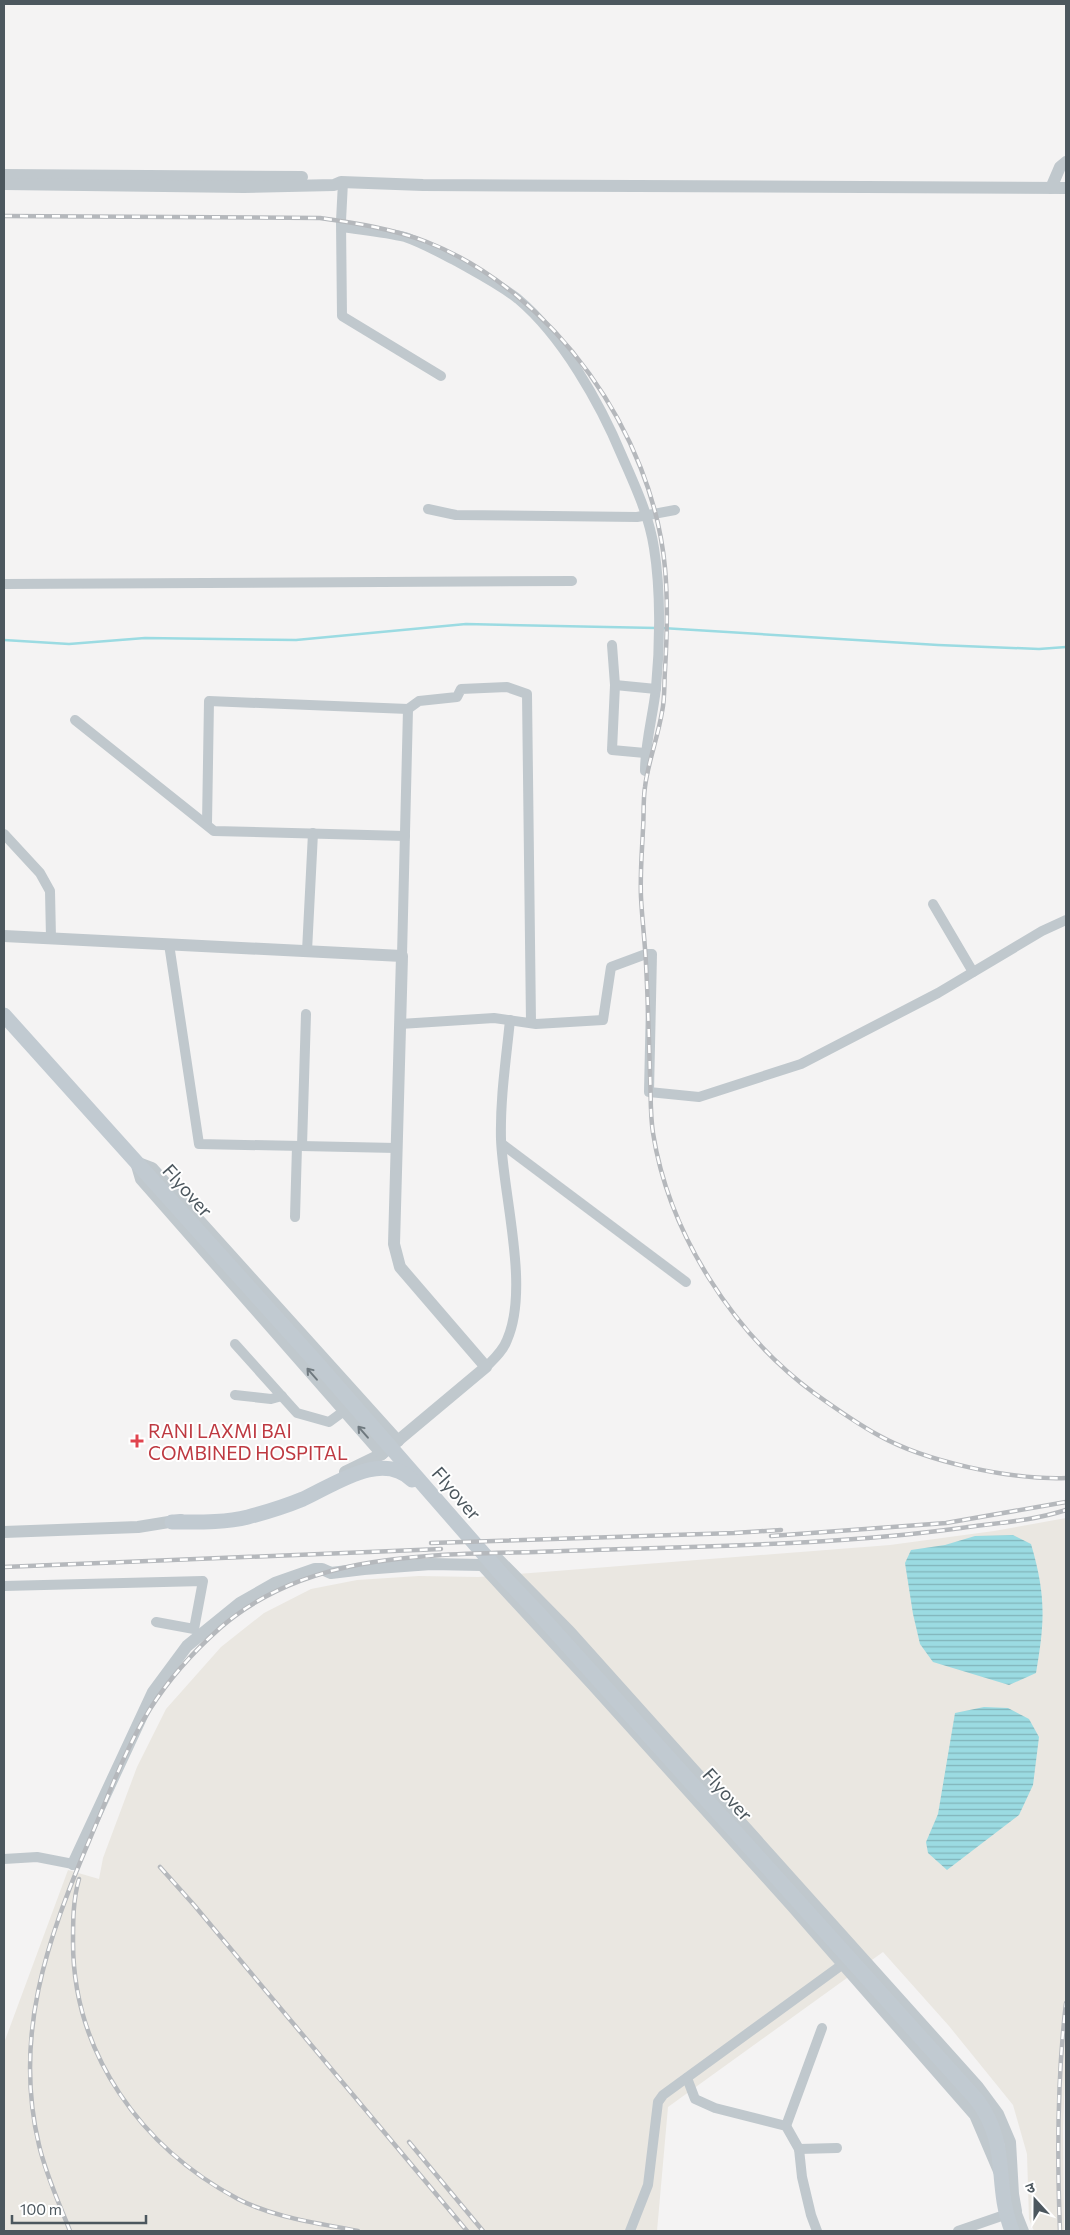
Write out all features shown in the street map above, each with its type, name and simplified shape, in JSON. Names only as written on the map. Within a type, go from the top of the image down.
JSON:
[{"type":"main road","name":"Flyover","points":[[4,1015],[141,1166],[503,1576],[751,1848],[983,2107],[991,2120],[998,2144],[1002,2201],[1012,2231]]},
{"type":"main road","points":[[172,1522],[246,1518],[301,1500],[364,1470],[381,1469],[398,1470],[407,1475],[440,1511],[450,1515]]},
{"type":"street","points":[[1051,188],[1060,167],[1066,162]]},
{"type":"street","points":[[4,175],[334,178],[342,182]]},
{"type":"street","points":[[342,182],[342,316],[441,376]]},
{"type":"street","points":[[4,184],[244,187],[334,185],[342,182],[423,185],[1066,188]]},
{"type":"street","points":[[342,226],[405,238],[440,252],[481,275],[516,298],[538,318],[558,342],[597,403],[647,515],[654,549],[657,578],[659,653],[656,688],[645,752],[645,771]]},
{"type":"street","points":[[428,509],[456,515],[628,517],[675,510]]},
{"type":"street","points":[[4,584],[572,581]]},
{"type":"street","points":[[612,645],[615,685],[612,750],[645,752]]},
{"type":"street","points":[[615,685],[656,688]]},
{"type":"street","points":[[207,824],[209,701],[408,709],[419,700],[457,697],[461,689],[507,687],[527,694],[531,1023]]},
{"type":"street","points":[[408,709],[394,1244],[400,1267],[486,1366]]},
{"type":"street","points":[[75,720],[214,831],[405,836]]},
{"type":"street","points":[[307,951],[313,833]]},
{"type":"street","points":[[4,834],[40,873],[50,891],[51,938]]},
{"type":"street","points":[[933,904],[973,972]]},
{"type":"street","points":[[400,1024],[494,1018],[531,1023],[603,1020],[611,967],[646,954],[652,954],[649,1092],[699,1097],[801,1064],[938,993],[1042,931],[1066,920]]},
{"type":"street","points":[[4,936],[402,956]]},
{"type":"street","points":[[169,944],[198,1144],[396,1148]]},
{"type":"street","points":[[295,1217],[306,1014]]},
{"type":"street","points":[[4,1532],[138,1527],[230,1514],[291,1497],[382,1454],[499,1354],[508,1339],[514,1310],[516,1274],[502,1144],[502,1102],[510,1020]]},
{"type":"street","points":[[502,1144],[686,1282]]},
{"type":"street","points":[[382,1454],[141,1179],[141,1166],[152,1168],[398,1441]]},
{"type":"street","points":[[235,1344],[297,1413],[329,1422],[344,1411]]},
{"type":"street","points":[[235,1395],[271,1399],[282,1396]]},
{"type":"street","points":[[482,1565],[484,1561],[497,1558],[570,1632],[751,1848]]},
{"type":"street","points":[[4,1860],[37,1857],[73,1864],[153,1692],[187,1646],[240,1603],[275,1583],[315,1569],[322,1569],[331,1573],[424,1565],[482,1565],[592,1684],[751,1848]]},
{"type":"street","points":[[4,1586],[203,1580],[194,1629],[156,1622]]},
{"type":"street","points":[[791,1893],[843,1964],[976,2115],[1024,2231]]},
{"type":"street","points":[[791,1893],[978,2087],[998,2114],[1010,2142],[1013,2194],[1016,2211]]},
{"type":"street","points":[[630,2231],[648,2185],[658,2102],[664,2095],[843,1964]]},
{"type":"street","points":[[786,2126],[822,2028]]},
{"type":"street","points":[[687,2078],[695,2099],[715,2108],[786,2126],[799,2150],[802,2177],[810,2215],[817,2231]]},
{"type":"street","points":[[799,2150],[837,2148]]},
{"type":"street","points":[[958,2231],[1016,2211]]},
{"type":"shaded area","points":[[1066,1518],[1066,2054],[1063,2127],[1064,2231],[1034,2231],[1029,2219],[1027,2154],[1013,2105],[949,2026],[883,1952],[668,2107],[657,2231],[4,2231],[4,2043],[68,1870],[99,1879],[103,1858],[137,1767],[166,1709],[221,1647],[264,1613],[311,1589],[357,1580],[419,1576],[478,1577],[890,1545],[994,1531]]},
{"type":"water","points":[[1013,1535],[1031,1544],[1042,1594],[1041,1638],[1036,1673],[1009,1685],[933,1662],[920,1644],[913,1614],[905,1563],[911,1550],[945,1545],[975,1536]]},
{"type":"water","points":[[984,1707],[1008,1708],[1029,1719],[1039,1737],[1033,1785],[1019,1815],[947,1870],[928,1853],[926,1842],[938,1814],[955,1713]]},
{"type":"waterway","points":[[4,640],[69,644],[145,638],[296,640],[466,624],[656,628]]},
{"type":"waterway","points":[[662,628],[938,645],[1039,649],[1066,647]]},
{"type":"railway","points":[[4,216],[320,218],[374,227],[401,233],[427,242],[473,265],[516,295],[555,332],[589,374],[618,419],[641,468],[657,518],[665,568],[667,619],[664,697],[644,792],[641,905],[647,978],[653,1133],[661,1171],[674,1208],[690,1244],[709,1278],[732,1311],[784,1369],[814,1393],[870,1430],[898,1445],[944,1461],[1020,1476],[1066,1478]]},
{"type":"railway","points":[[771,1536],[946,1523],[1066,1502]]},
{"type":"railway","points":[[70,2231],[42,2156],[32,2105],[30,2065],[32,2027],[48,1952],[74,1878],[117,1774],[141,1724],[165,1687],[191,1656],[220,1628],[257,1601],[297,1582],[339,1569],[383,1561],[428,1556],[812,1542],[911,1534],[1040,1517],[1066,1510]]},
{"type":"railway","points":[[431,1543],[781,1530]]},
{"type":"railway","points":[[4,1567],[441,1549]]},
{"type":"railway","points":[[160,1867],[467,2231]]},
{"type":"railway","points":[[79,1879],[74,1903],[73,1942],[76,1983],[85,2022],[100,2059],[120,2093],[144,2125],[172,2153],[203,2178],[252,2206],[282,2215],[358,2231]]},
{"type":"railway","points":[[1060,2231],[1058,2117],[1066,2003]]},
{"type":"railway","points":[[409,2142],[483,2231]]},
{"type":"place","name":"RANI LAXMI BAI COMBINED HOSPITAL","points":[[137,1441]]}]
